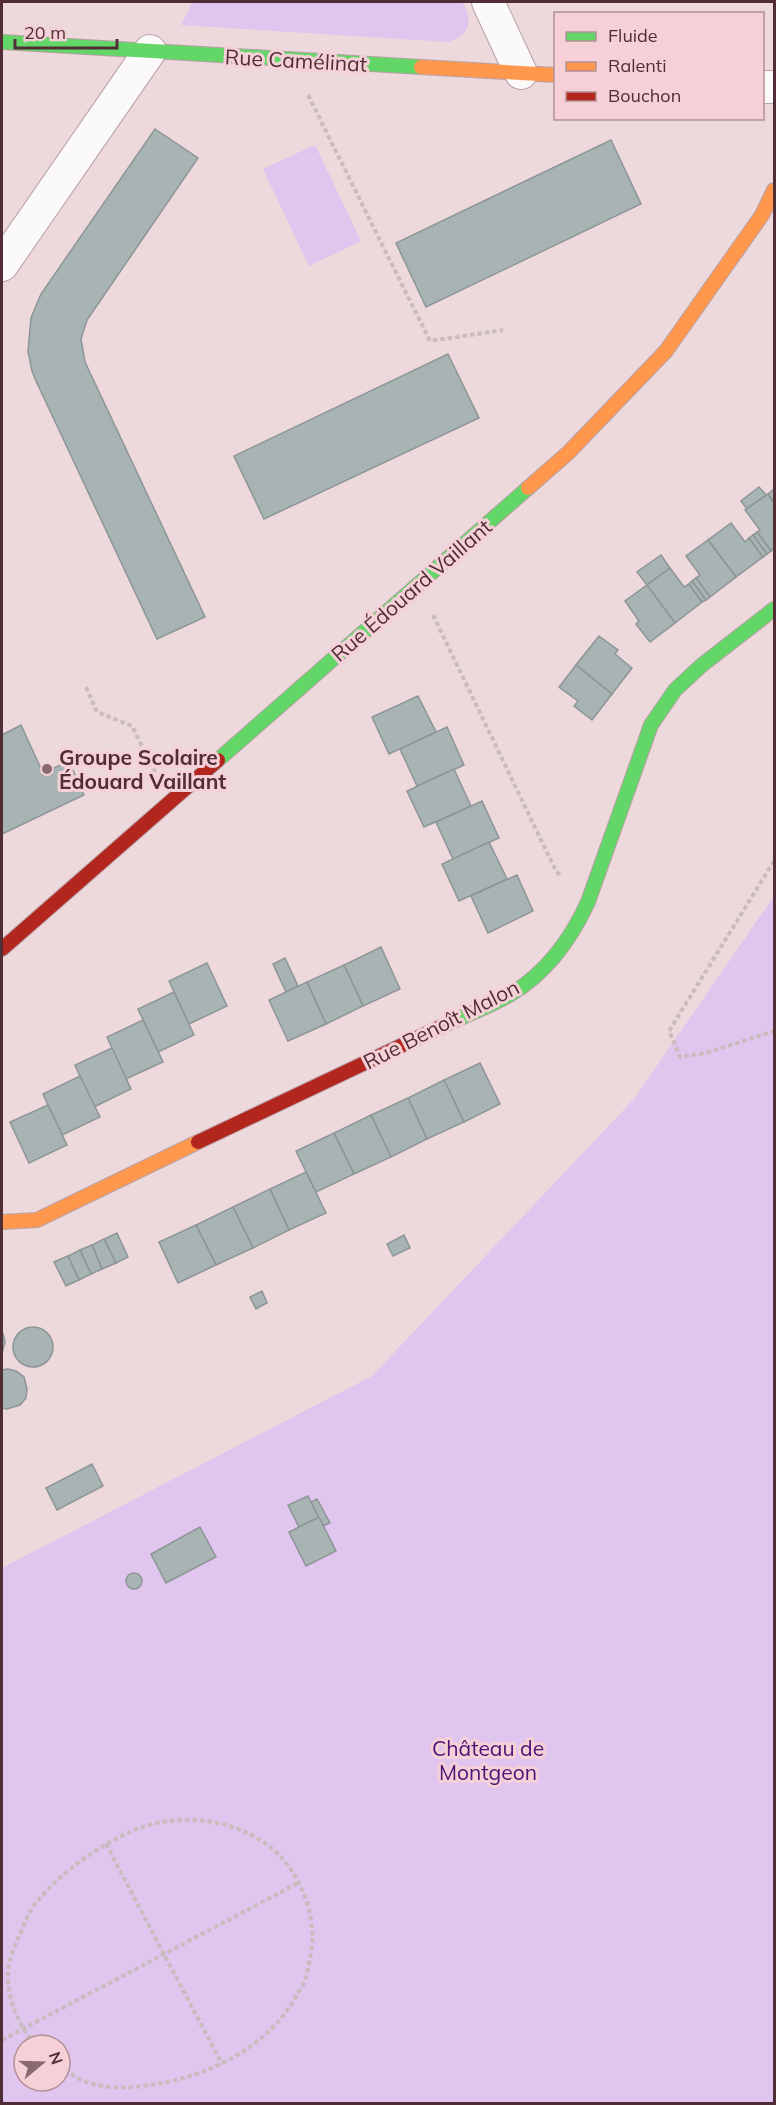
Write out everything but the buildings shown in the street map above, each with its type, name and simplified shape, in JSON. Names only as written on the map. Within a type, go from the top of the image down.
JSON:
[{"type":"street","points":[[488,2],[521,73]]},
{"type":"street","name":"Rue Camélinat","points":[[2,42],[554,75]]},
{"type":"street","points":[[2,265],[150,51]]},
{"type":"street","name":"Rue Édouard Vaillant","points":[[2,949],[568,453],[666,351],[762,215],[774,190]]},
{"type":"street","name":"Rue Benoît Malon","points":[[2,1222],[37,1220],[511,994],[551,962],[580,919],[651,725],[675,690],[702,665],[774,609]]},
{"type":"path","points":[[291,59],[430,341],[503,330]]},
{"type":"path","points":[[418,585],[556,871],[588,902]]},
{"type":"path","points":[[86,687],[97,712],[132,726],[170,802]]},
{"type":"path","points":[[774,861],[669,1031],[680,1057],[706,1053],[774,1031]]},
{"type":"path","points":[[26,2033],[13,2007],[8,1979],[10,1954],[34,1905],[73,1868],[106,1844],[139,1828],[171,1821],[202,1821],[230,1825],[257,1837],[282,1857],[300,1882],[311,1916],[311,1950],[305,1981],[288,2009],[271,2030],[253,2045],[222,2064],[183,2079],[132,2088],[105,2086],[80,2079],[72,2074]]},
{"type":"path","points":[[106,1844],[222,2064]]},
{"type":"path","points":[[2,2040],[300,1882]]},
{"type":"green space","points":[[193,2],[463,2],[469,21],[462,35],[448,42],[181,25]]},
{"type":"green space","points":[[315,145],[361,241],[309,266],[263,169]]},
{"type":"green space","name":"Château de Montgeon","points":[[774,896],[774,2103],[2,2104],[2,1568],[372,1376],[634,1099]]},
{"type":"traffic: fast","points":[[2,42],[421,67]]},
{"type":"traffic: fast","points":[[218,760],[528,488]]},
{"type":"traffic: fast","points":[[447,1024],[524,986],[556,954],[574,929],[588,902],[651,725],[675,690],[702,665],[774,609]]},
{"type":"traffic: slow","points":[[421,67],[554,75]]},
{"type":"traffic: slow","points":[[528,488],[568,453],[666,351],[762,215],[774,190]]},
{"type":"traffic: slow","points":[[2,1222],[37,1220],[198,1142]]},
{"type":"traffic: jam","points":[[2,949],[218,760]]},
{"type":"traffic: jam","points":[[198,1142],[447,1024]]},
{"type":"place","name":"Groupe Scolaire Édouard Vaillant","points":[[47,769]]}]
